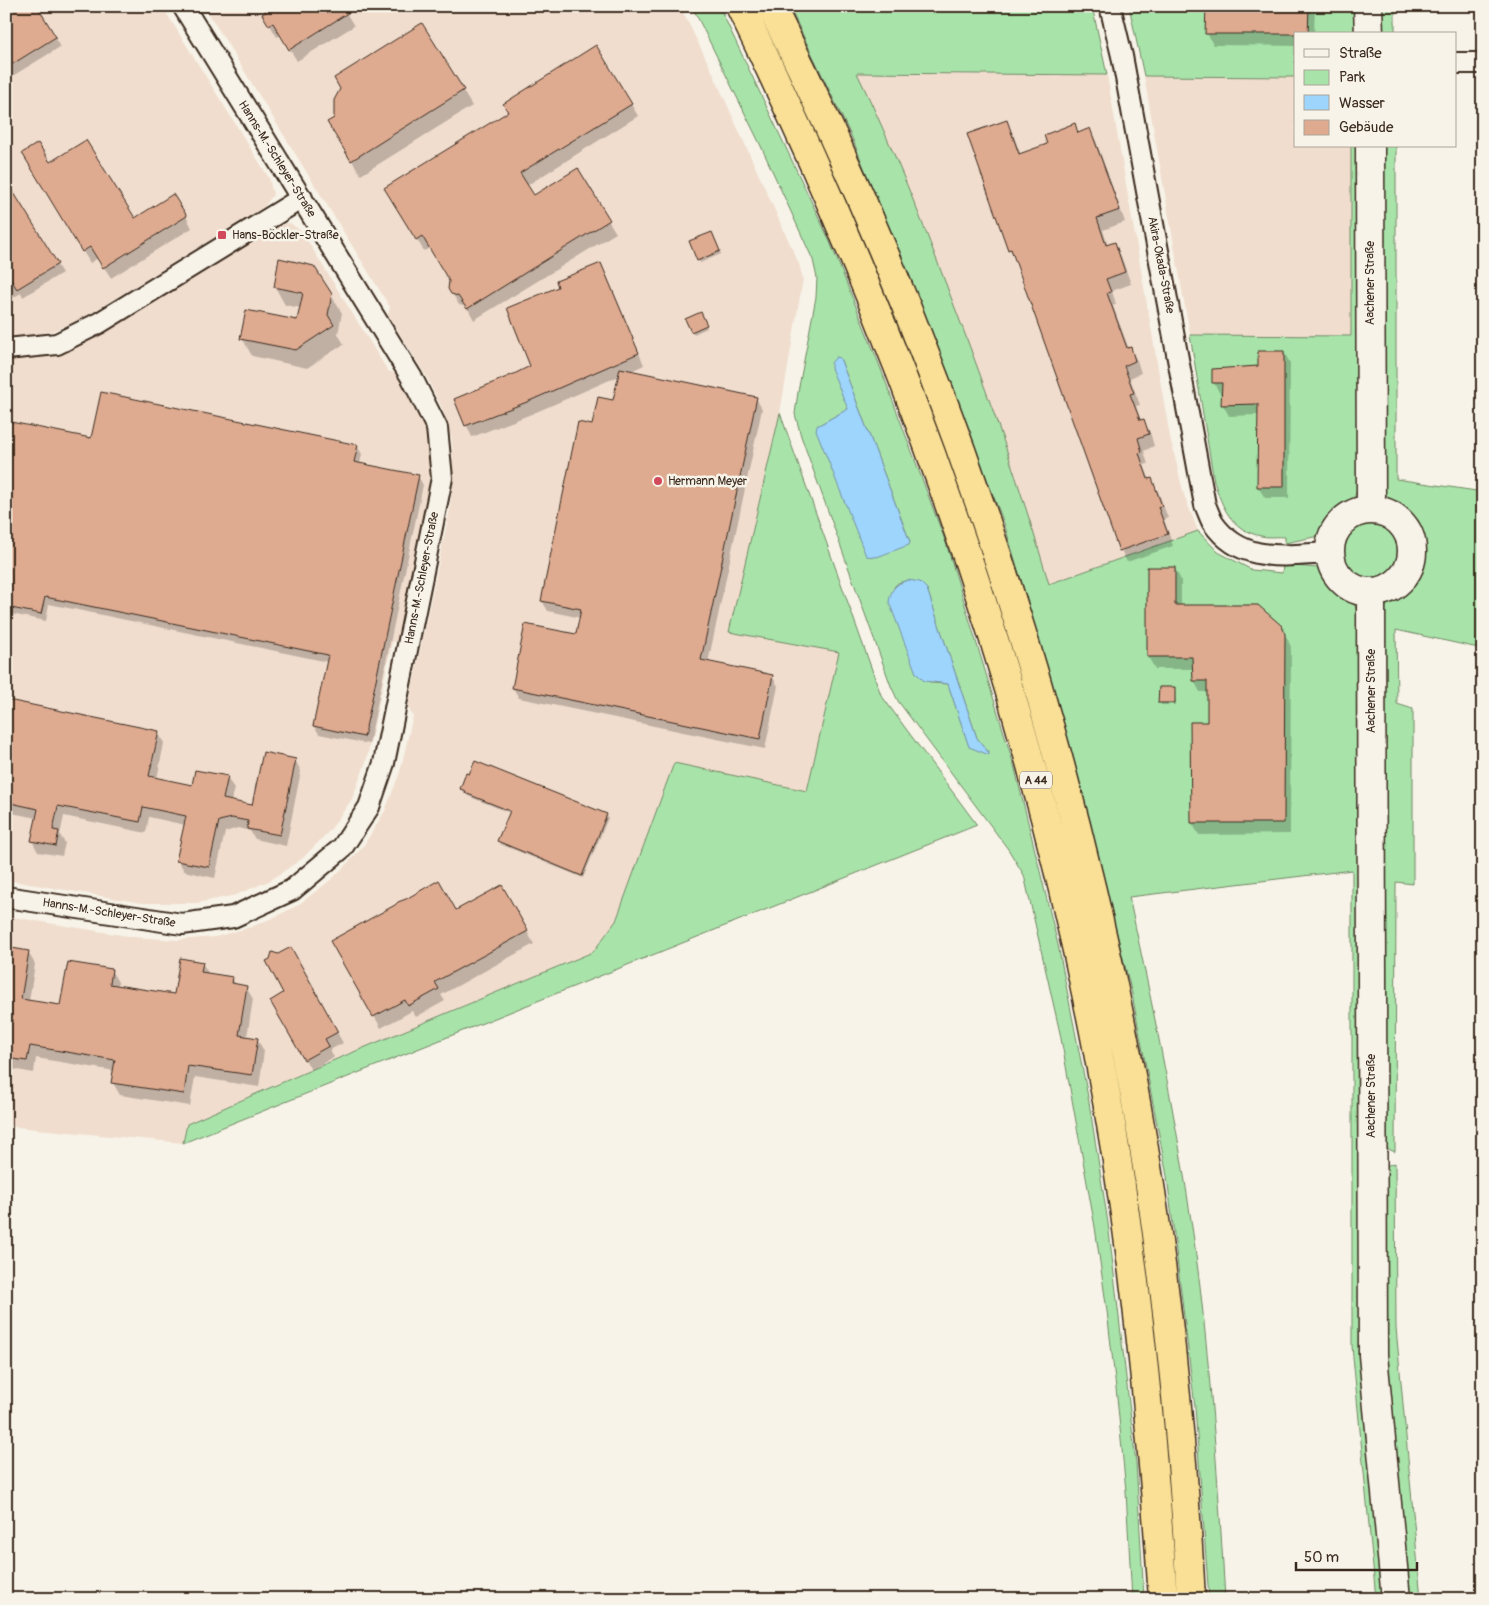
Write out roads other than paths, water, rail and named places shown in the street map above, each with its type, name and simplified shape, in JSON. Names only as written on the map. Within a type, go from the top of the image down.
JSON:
[{"type":"highway","name":"A 44","points":[[740,6],[818,173],[871,295],[900,368],[944,484],[972,565],[1036,779],[1064,892],[1090,1013],[1121,1182],[1149,1404],[1163,1599]]},
{"type":"highway","name":"A 44","points":[[771,6],[877,238],[949,419],[1006,580],[1053,736],[1074,814],[1117,1004],[1151,1194],[1176,1390],[1191,1599]]},
{"type":"street","name":"Hanns-M.-Schleyer-Straße","points":[[6,897],[182,924],[233,917],[292,890],[342,848],[369,807],[384,763],[442,478],[437,428],[412,378],[183,6]]},
{"type":"street","name":"Akira-Okada-Straße","points":[[1110,6],[1122,56],[1205,505],[1214,523],[1236,545],[1250,552],[1266,556],[1330,553]]},
{"type":"street","points":[[1368,6],[1369,32]]},
{"type":"street","points":[[1456,62],[1483,63]]},
{"type":"street","name":"Aachener Straße","points":[[1370,148],[1371,510]]},
{"type":"street","points":[[6,349],[57,344],[99,324],[302,198]]},
{"type":"street","points":[[1371,510],[1385,512],[1398,519],[1407,530],[1412,544],[1412,558],[1407,572],[1398,583],[1385,590],[1371,593],[1353,588],[1338,576],[1332,565],[1330,553],[1332,540],[1337,528],[1346,518],[1358,512],[1371,510]]},
{"type":"street","name":"Aachener Straße","points":[[1371,593],[1373,1355],[1396,1599]]},
{"type":"water","points":[[836,357],[840,358],[910,542],[909,545],[877,557],[866,556],[816,430],[817,426],[848,409],[831,368],[831,363]]},
{"type":"water","points":[[908,580],[920,582],[927,589],[977,738],[989,755],[969,747],[948,684],[924,681],[916,673],[889,602],[894,588]]},
{"type":"place","name":"Hans-Böckler-Straße","points":[[222,235]]},
{"type":"place","name":"Hermann Meyer","points":[[658,481]]}]
